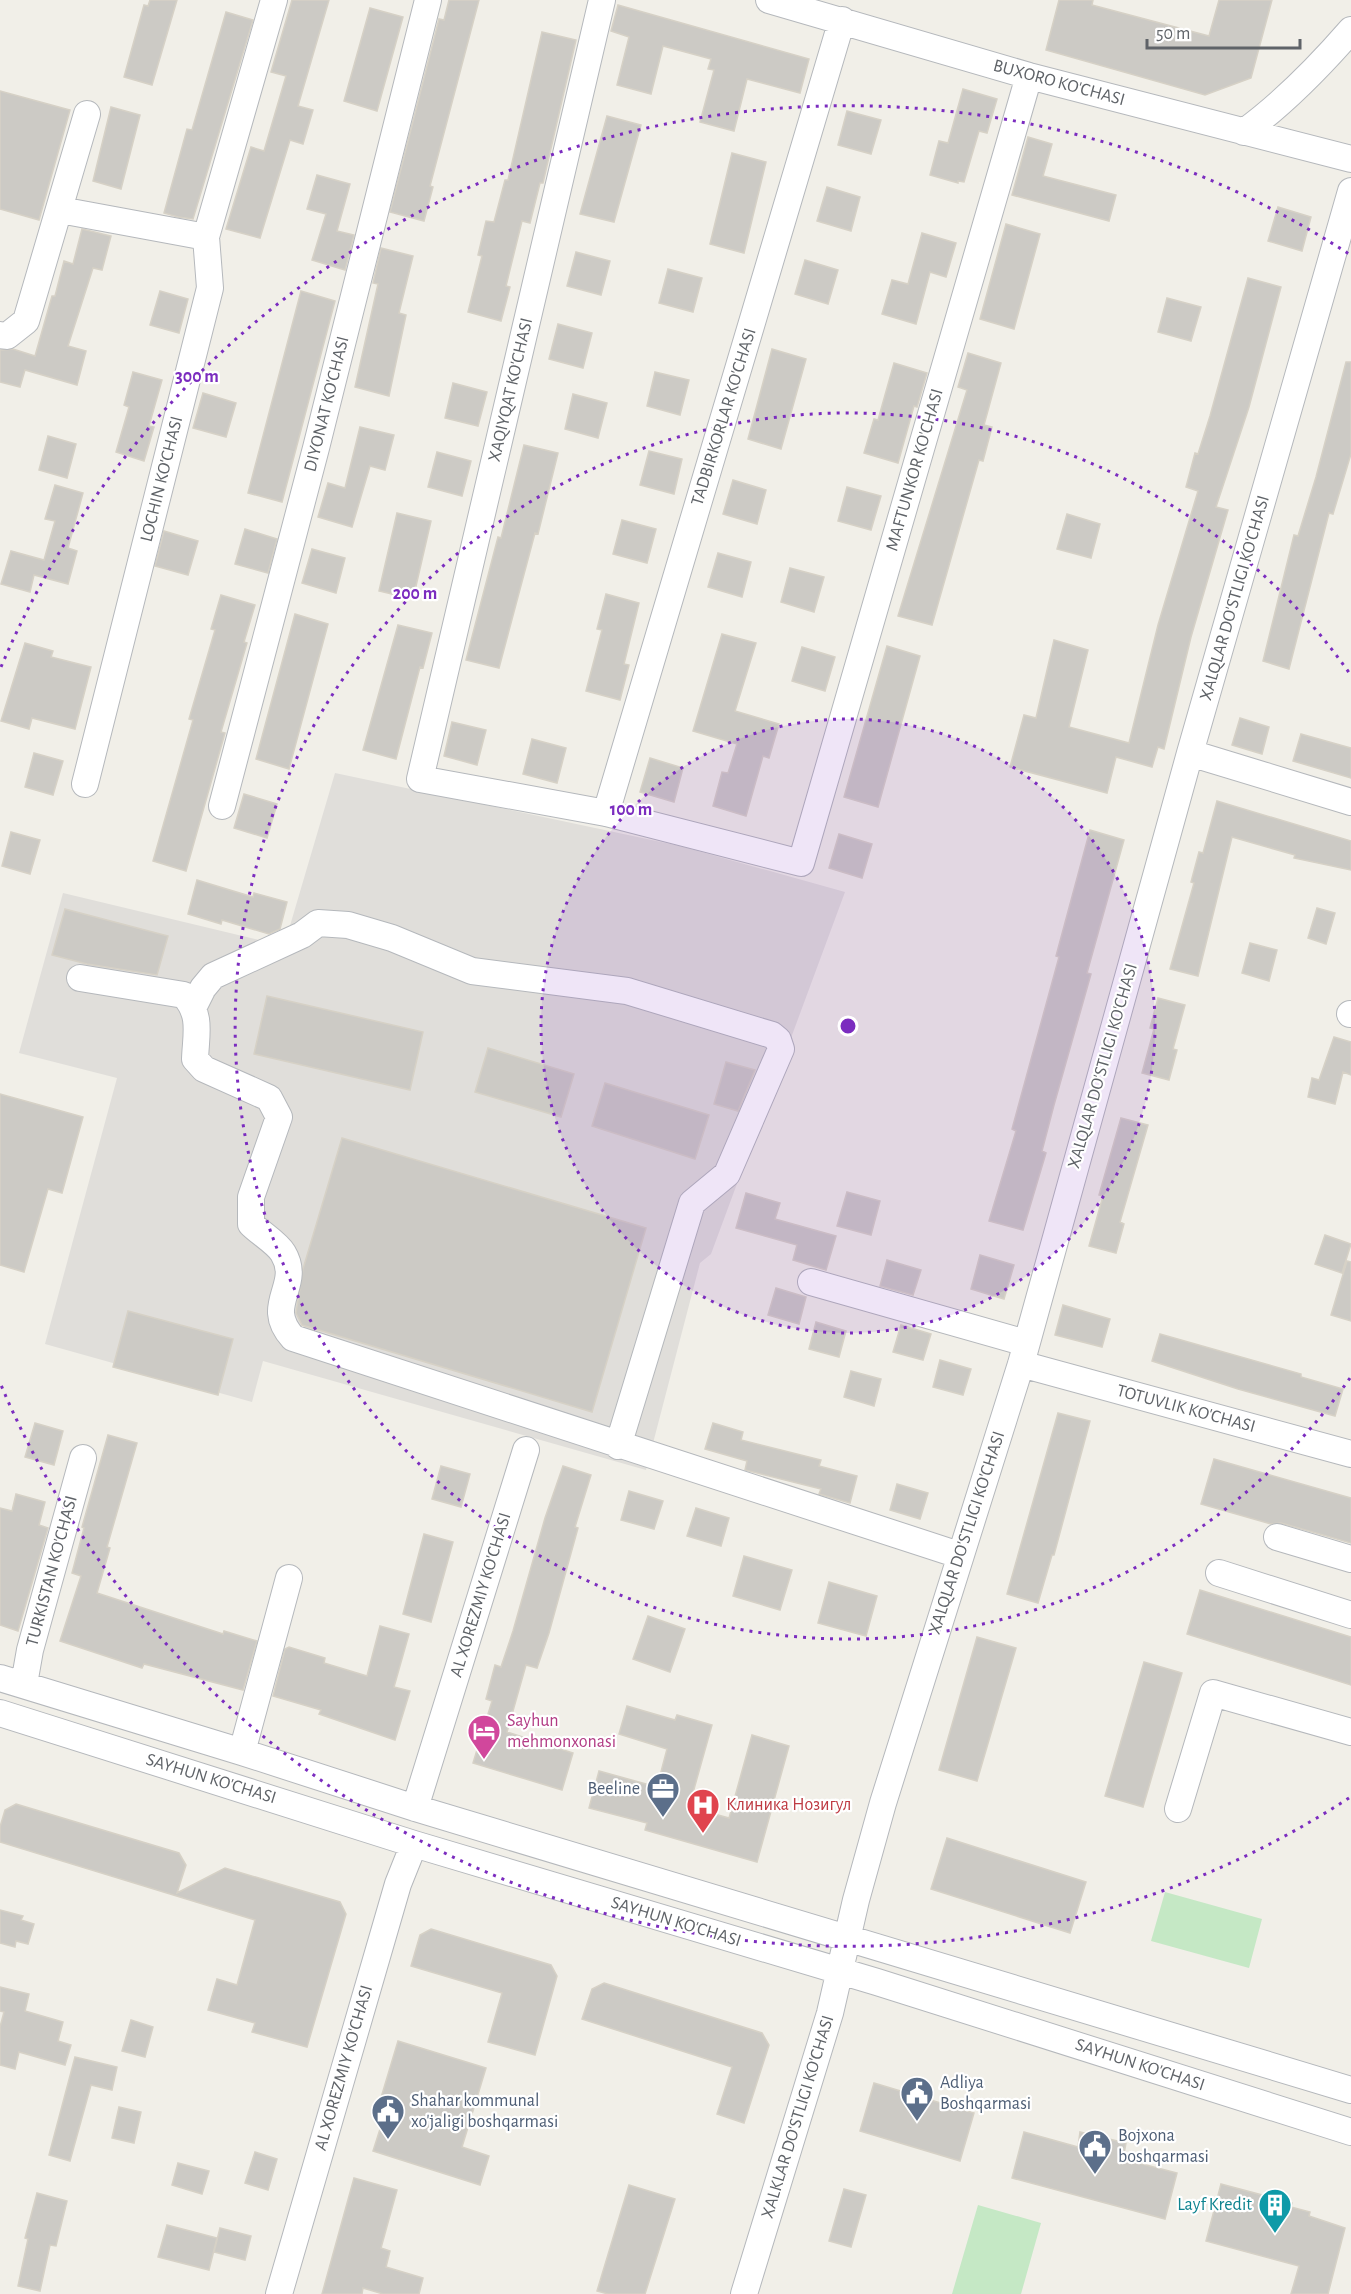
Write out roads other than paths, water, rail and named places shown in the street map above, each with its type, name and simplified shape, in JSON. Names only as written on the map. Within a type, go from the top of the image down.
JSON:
[{"type":"street","name":"LOCHIN KO'CHASI","points":[[85,784],[210,288],[206,237],[274,0]]},
{"type":"street","name":"DIYONAT KO'CHASI","points":[[222,806],[316,448],[428,0]]},
{"type":"street","name":"XAQIYQAT KO'CHASI","points":[[602,0],[420,779],[606,813]]},
{"type":"street","name":"BUXORO KO'CHASI","points":[[769,0],[1029,76],[1351,159]]},
{"type":"street","name":"TADBIRKORLAR KO'CHASI","points":[[606,813],[842,20]]},
{"type":"street","points":[[1244,132],[1279,106],[1309,78],[1351,30]]},
{"type":"street","name":"MAFTUNKOR KO'CHASI","points":[[606,813],[801,863],[1029,76]]},
{"type":"street","points":[[0,335],[7,336],[26,321],[87,114]]},
{"type":"street","name":"XALQLAR DO'STLIGI KO'CHASI","points":[[849,1938],[856,1900],[883,1803],[1024,1354],[1190,753],[1351,191]]},
{"type":"street","points":[[60,210],[206,237]]},
{"type":"street","points":[[1190,753],[1351,802]]},
{"type":"street","points":[[194,1006],[203,988],[213,976],[302,935],[318,923],[348,925],[392,938],[472,971],[627,991],[772,1035],[778,1040],[781,1049],[727,1174],[693,1203],[618,1446]]},
{"type":"street","points":[[80,978],[184,995],[194,1006],[195,1059],[204,1069],[269,1098],[279,1117],[250,1197],[251,1224],[283,1253],[289,1277],[279,1313],[281,1325],[293,1338],[618,1446],[959,1555]]},
{"type":"street","name":"TOTUVLIK KO'CHASI","points":[[811,1282],[1024,1354],[1351,1454]]},
{"type":"street","name":"AL XOREZMIY KO'CHASI","points":[[415,1808],[526,1450]]},
{"type":"street","name":"TURKISTAN KO'CHASI","points":[[12,1681],[30,1650],[83,1458]]},
{"type":"street","points":[[1277,1537],[1351,1559]]},
{"type":"street","points":[[1219,1573],[1351,1615]]},
{"type":"street","points":[[242,1752],[289,1578]]},
{"type":"street","name":"SAYHUN KO'CHASI","points":[[12,1681],[415,1808],[1351,2090]]},
{"type":"street","points":[[1178,1809],[1213,1693],[1351,1732]]},
{"type":"street","name":"SAYHUN KO'CHASI","points":[[0,1713],[414,1844],[838,1972],[1351,2132]]},
{"type":"street","name":"AL XOREZMIY KO'CHASI","points":[[279,2294],[398,1884],[414,1844]]},
{"type":"street","name":"XALKLAR DO'STLIGI KO'CHASI","points":[[744,2294],[830,2013],[838,1972],[849,1938]]},
{"type":"place","name":"Sayhun mehmonxonasi","points":[[484,1760]]},
{"type":"place","name":"Beeline","points":[[663,1818]]},
{"type":"place","name":"Клиника Нозигул","points":[[703,1834]]},
{"type":"place","name":"Adliya Boshqarmasi","points":[[917,2122]]},
{"type":"place","name":"Shahar kommunal xo'jaligi boshqarmasi","points":[[388,2140]]},
{"type":"place","name":"Bojxona boshqarmasi","points":[[1095,2175]]},
{"type":"place","name":"Layf Kredit","points":[[1275,2234]]}]
